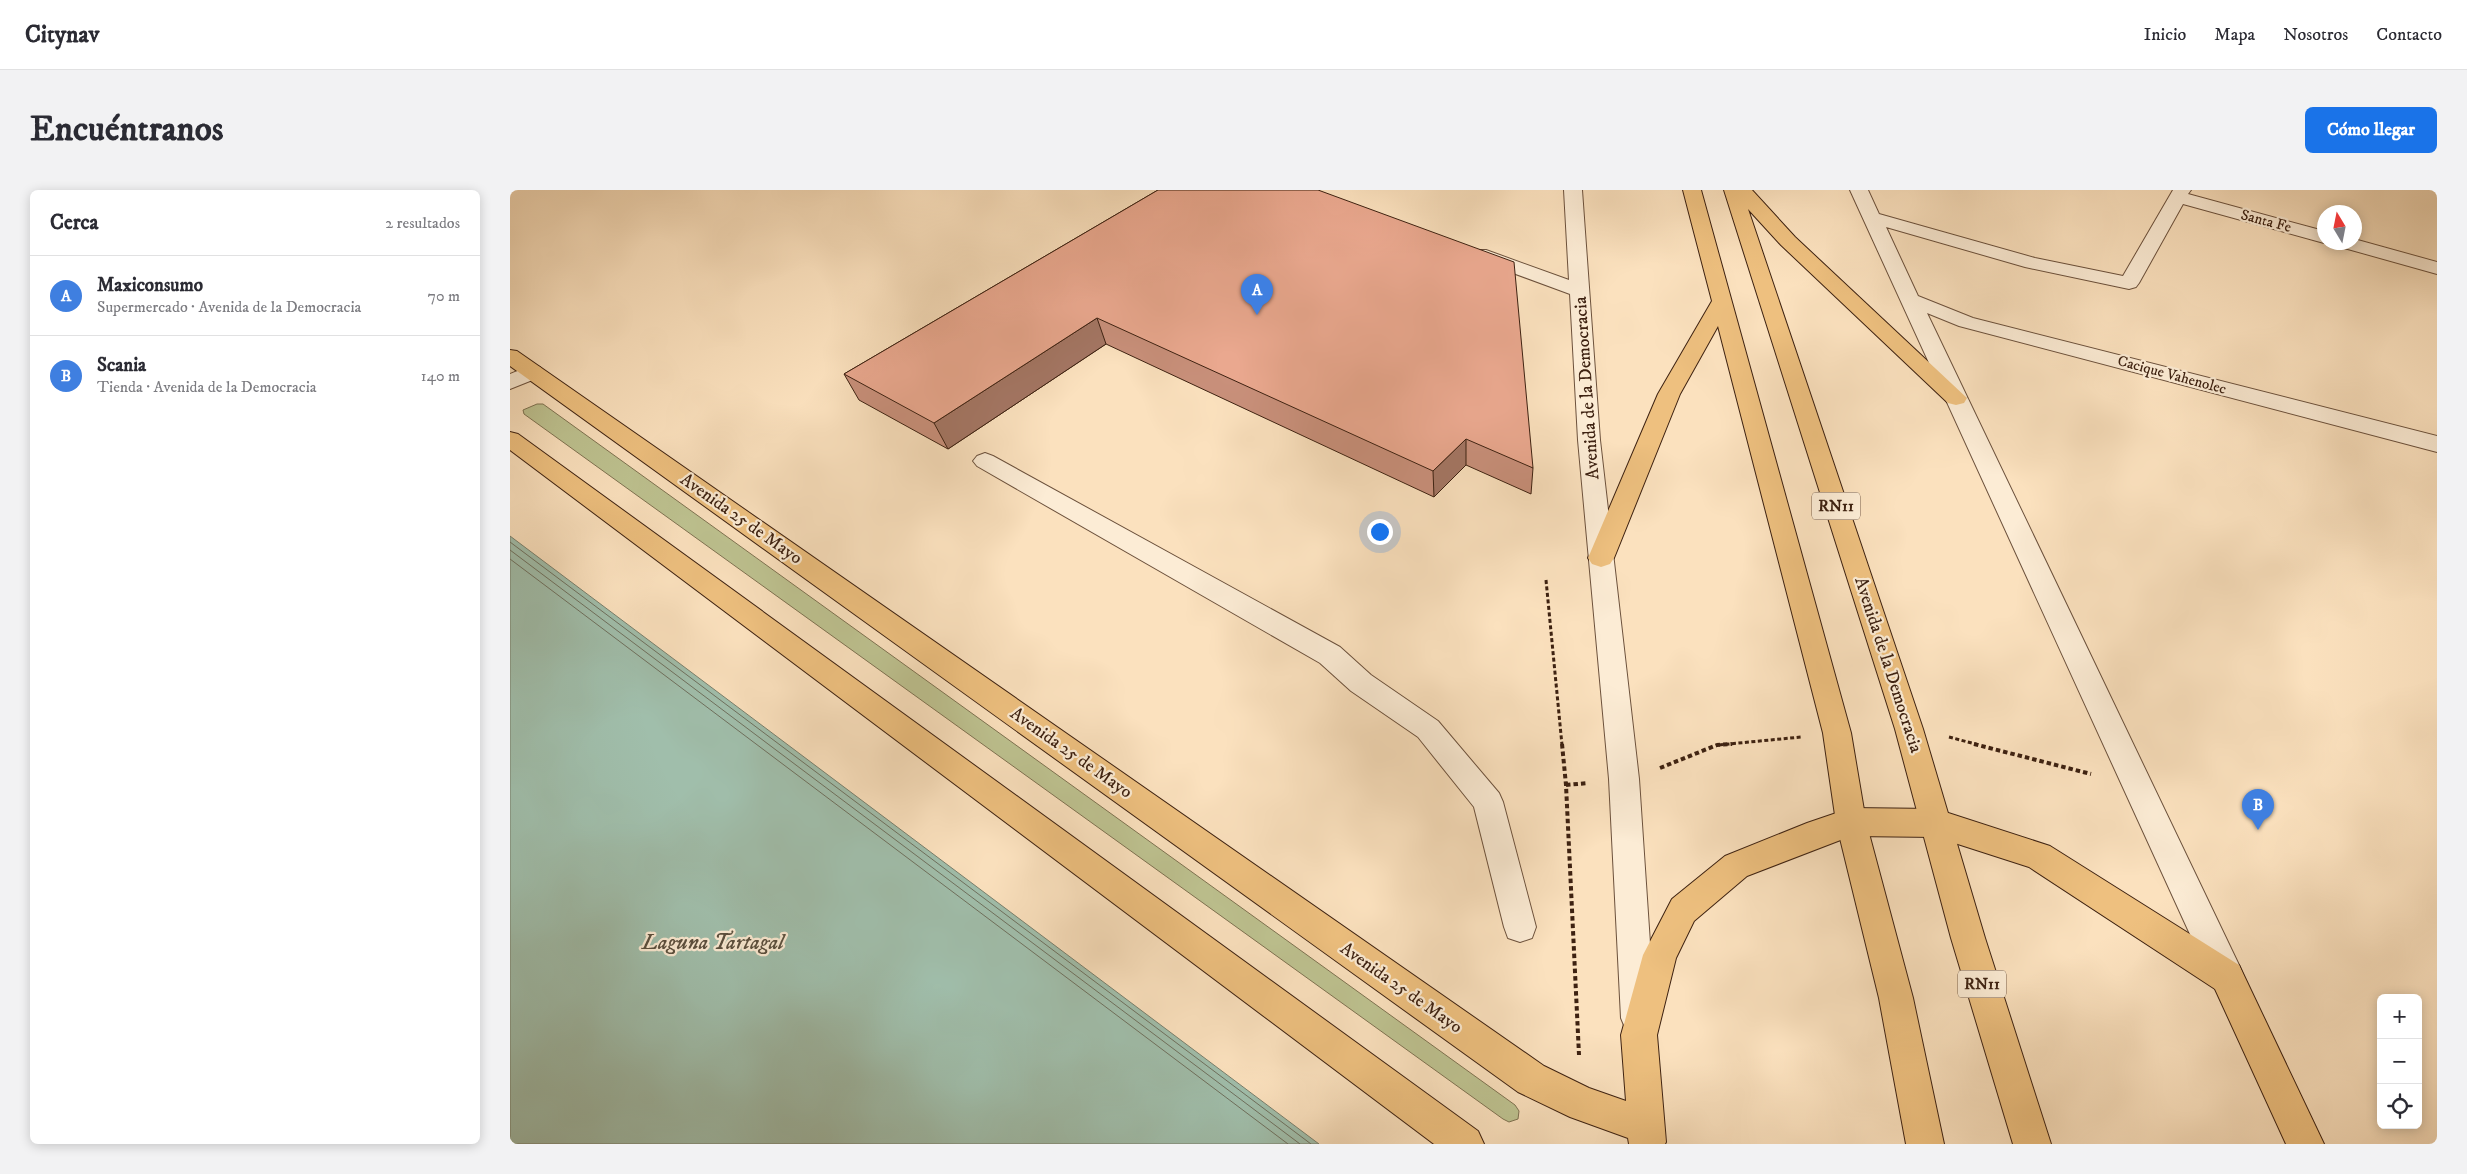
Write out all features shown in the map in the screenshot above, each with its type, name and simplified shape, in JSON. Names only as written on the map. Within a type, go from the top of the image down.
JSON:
[{"type":"main road","points":[[1692,190],[1837,733],[1851,822],[1896,998],[1925,1144]]},
{"type":"main road","name":"Avenida de la Democracia","points":[[1733,190],[1909,729],[1968,938],[2032,1144]]},
{"type":"main road","points":[[1743,190],[1788,242],[1956,398]]},
{"type":"main road","points":[[1601,558],[1669,394],[1722,301]]},
{"type":"main road","name":"Avenida 25 de Mayo","points":[[517,370],[1531,1079],[1646,1135]]},
{"type":"main road","points":[[510,439],[1465,1144]]},
{"type":"main road","points":[[1646,1135],[1639,1035],[1660,955],[1683,910],[1736,866],[1807,836],[1851,822],[1936,823],[2039,856],[2227,976],[2305,1144]]},
{"type":"street","name":"Avenida de la Democracia","points":[[1573,190],[1589,440],[1624,779],[1639,1035]]},
{"type":"street","points":[[1859,190],[2227,976]]},
{"type":"street","points":[[1872,218],[1987,250],[2129,284],[2180,194]]},
{"type":"street","name":"Santa Fe","points":[[2180,194],[2317,235]]},
{"type":"street","points":[[2362,247],[2437,268]]},
{"type":"street","points":[[1462,248],[1580,291]]},
{"type":"street","name":"Cacique Vahenolec","points":[[1909,299],[1966,322],[2437,444]]},
{"type":"street","points":[[985,461],[1330,655],[1361,683],[1428,729],[1488,802],[1520,927]]},
{"type":"path","points":[[1546,580],[1566,785],[1579,1055]]},
{"type":"path","points":[[1654,770],[1717,745],[1807,736]]},
{"type":"path","points":[[1945,736],[2092,774]]},
{"type":"green space","points":[[537,404],[543,404],[1515,1105],[1519,1111],[1518,1119],[1509,1122],[1503,1119],[524,414],[523,410]]},
{"type":"water","name":"Laguna Tartagal","points":[[510,536],[1319,1144],[510,1144]]},
{"type":"building","points":[[1158,190],[1318,190],[1514,262],[1533,468],[1466,439],[1433,471],[1097,318],[934,423],[844,374]]},
{"type":"place","name":"Maxiconsumo","points":[[1257,315]]},
{"type":"place","name":"Scania","points":[[2258,830]]}]
